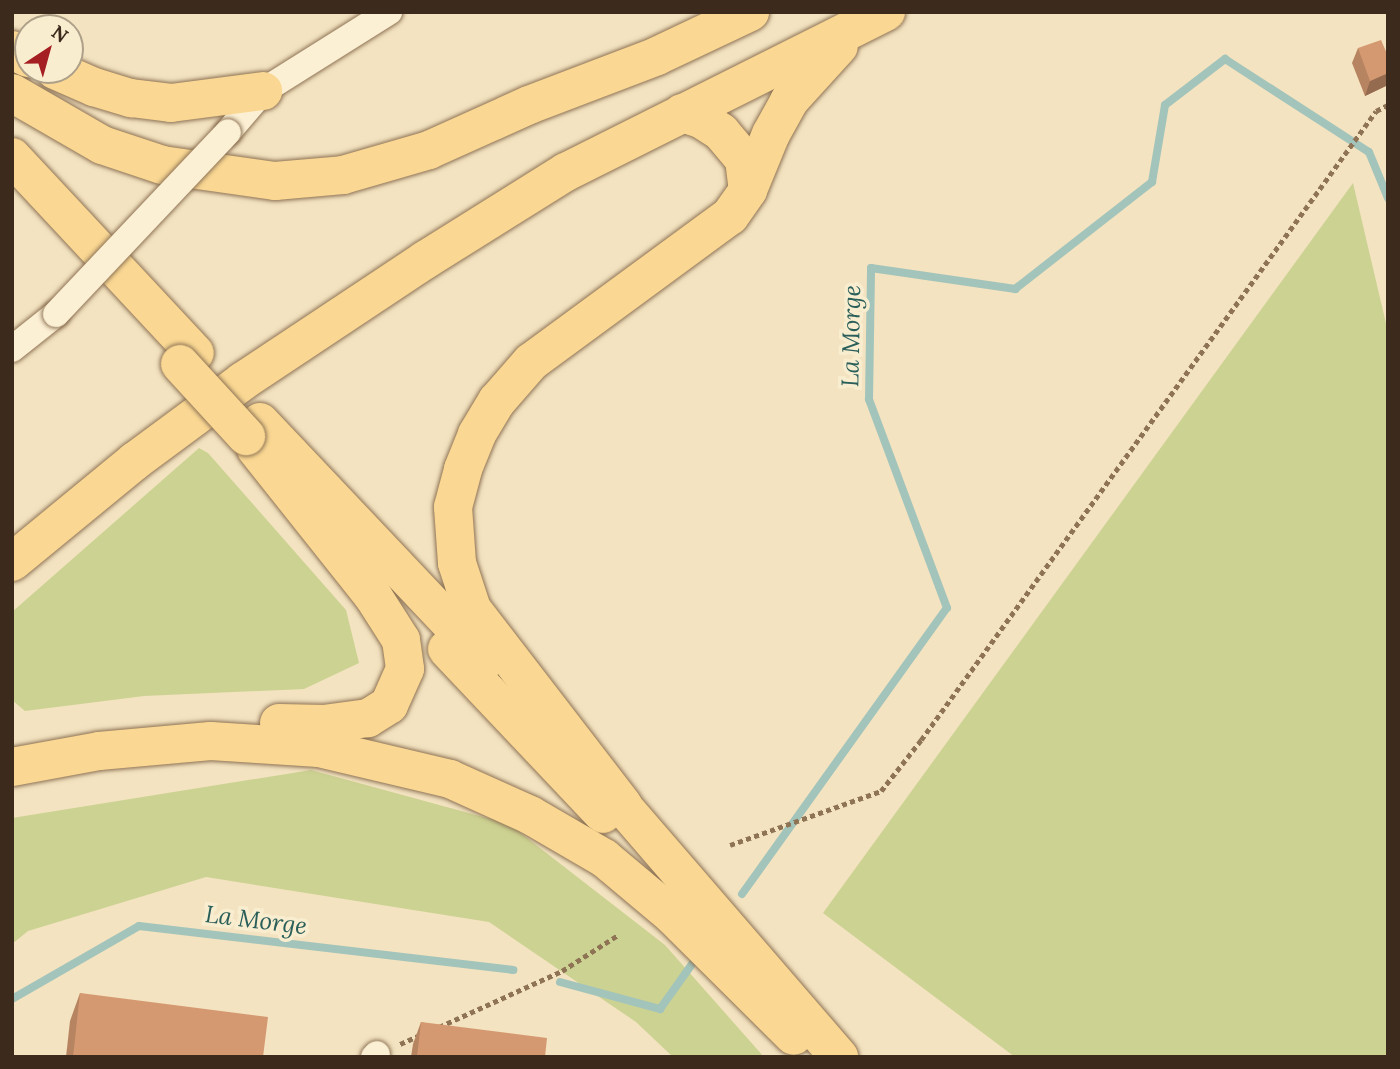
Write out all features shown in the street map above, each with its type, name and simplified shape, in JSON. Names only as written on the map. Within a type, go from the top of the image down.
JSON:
[{"type":"main road","points":[[12,93],[102,145],[162,164],[275,181],[343,175],[429,150],[529,105],[657,56],[750,12]]},
{"type":"main road","points":[[12,562],[135,461],[243,381],[425,260],[566,172],[874,18]]},
{"type":"main road","points":[[839,1057],[623,806],[472,609],[457,563],[453,507],[477,434],[497,401],[531,362],[730,216],[748,190],[771,134],[789,101],[874,18]]},
{"type":"main road","points":[[84,82],[106,91],[171,103],[263,91]]},
{"type":"main road","points":[[682,113],[701,119],[721,132],[744,159],[748,190]]},
{"type":"main road","points":[[12,157],[187,359],[684,905],[802,1046]]},
{"type":"main road","points":[[12,192],[187,359]]},
{"type":"main road","points":[[253,429],[623,806]]},
{"type":"main road","points":[[12,743],[118,727],[190,722],[325,724],[368,718],[390,705],[405,669],[401,640],[373,596],[253,429]]},
{"type":"main road","points":[[12,767],[99,751],[211,741],[319,748],[450,779],[530,815],[604,858],[673,916],[802,1046]]},
{"type":"street","points":[[12,349],[56,314],[228,132],[263,91],[390,12]]},
{"type":"path","points":[[730,845],[881,790],[921,740],[1376,111],[1388,105]]},
{"type":"path","points":[[437,1027],[562,971],[618,935]]},
{"type":"path","points":[[376,1056],[425,1033]]},
{"type":"green space","points":[[1353,183],[1388,332],[1388,1057],[1015,1057],[823,913]]},
{"type":"green space","points":[[199,448],[208,453],[346,610],[359,663],[304,689],[144,696],[25,711],[12,700],[12,612]]},
{"type":"green space","points":[[311,770],[509,824],[665,945],[764,1057],[673,1057],[636,1022],[489,922],[206,877],[28,931],[12,944],[12,818]]},
{"type":"building","points":[[1381,40],[1388,56],[1388,73],[1370,81],[1358,48]]},
{"type":"building","points":[[80,993],[268,1017],[263,1057],[73,1057]]},
{"type":"building","points":[[421,1022],[547,1038],[545,1057],[417,1057]]},
{"type":"waterway","name":"La Morge","points":[[742,894],[947,608],[869,399],[871,268],[1015,289],[1152,182],[1165,105],[1225,59],[1369,152],[1388,198]]},
{"type":"waterway","name":"La Morge","points":[[12,999],[139,926],[513,970]]},
{"type":"waterway","name":"La Morge","points":[[560,982],[660,1009],[695,960]]}]
